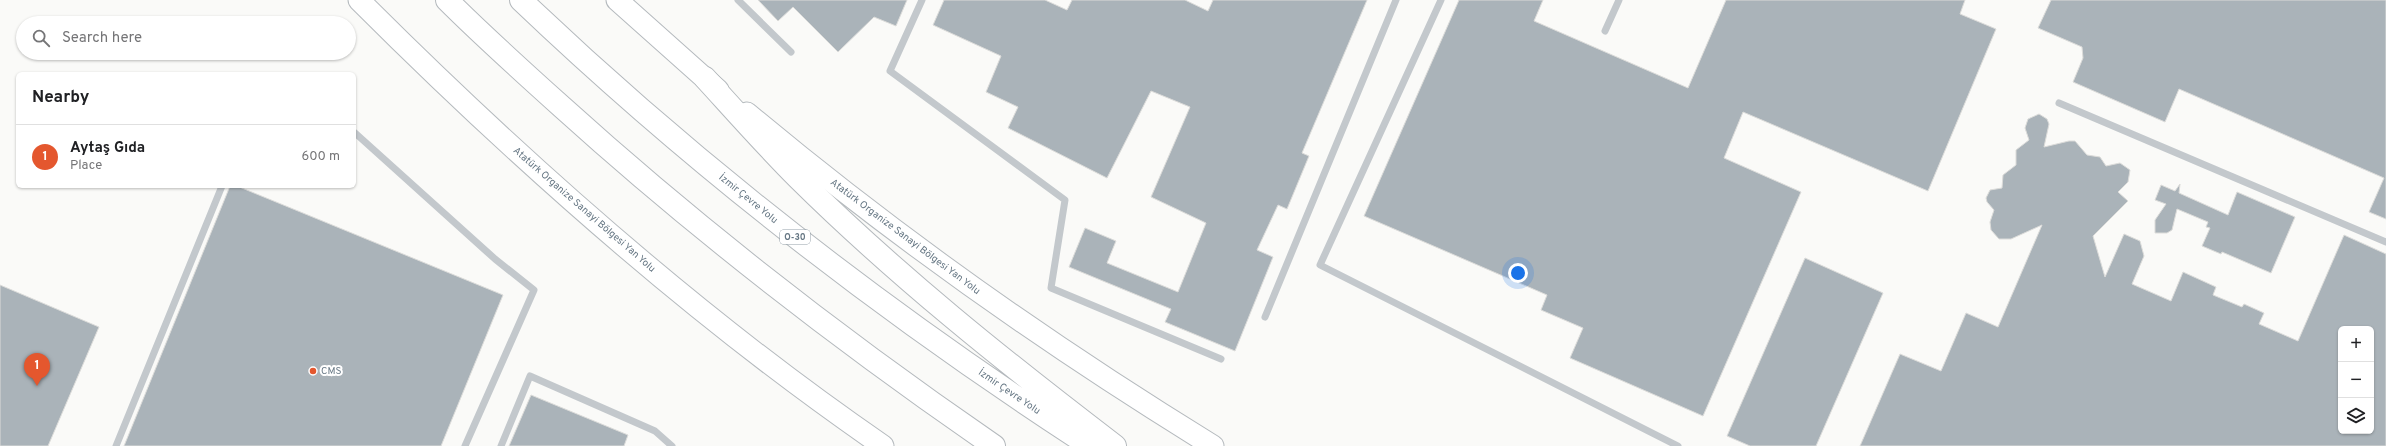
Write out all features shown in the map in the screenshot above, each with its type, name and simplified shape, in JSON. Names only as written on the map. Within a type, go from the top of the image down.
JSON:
[{"type":"highway","points":[[447,0],[613,153],[745,264],[880,367],[994,446]]},
{"type":"highway","name":"İzmir Çevre Yolu","points":[[521,0],[646,116],[779,224],[978,371],[1090,446]]},
{"type":"highway","points":[[705,78],[798,178],[867,242],[1002,360],[1114,446]]},
{"type":"main road","name":"Atatürk Organize Sanayi Bölgesi Yan Yolu","points":[[358,0],[484,123],[638,257],[720,324],[840,416],[883,446]]},
{"type":"main road","name":"Atatürk Organize Sanayi Bölgesi Yan Yolu","points":[[617,0],[705,78],[805,162],[979,294],[1140,401],[1213,446]]},
{"type":"lane","points":[[738,0],[791,52]]},
{"type":"lane","points":[[922,0],[890,71],[1065,200],[1050,288],[1221,359]]},
{"type":"lane","points":[[1265,317],[1396,0]]},
{"type":"lane","points":[[1441,0],[1320,265],[1678,446]]},
{"type":"lane","points":[[1605,32],[1619,0]]},
{"type":"lane","points":[[2059,103],[2386,242]]},
{"type":"lane","points":[[356,134],[495,259],[534,290],[465,446]]},
{"type":"lane","points":[[116,446],[221,188]]},
{"type":"lane","points":[[500,446],[530,376],[655,431],[672,446]]},
{"type":"building","points":[[758,0],[907,0],[896,26],[874,17],[838,52],[793,7],[778,21]]},
{"type":"building","points":[[944,0],[1045,0],[1067,10],[1072,0],[1185,0],[1208,11],[1213,0],[1367,0],[1302,153],[1309,156],[1287,209],[1278,205],[1257,250],[1273,257],[1235,351],[1165,322],[1171,309],[1069,267],[1085,228],[1116,241],[1107,263],[1178,292],[1206,223],[1151,197],[1190,107],[1151,91],[1107,178],[1008,128],[1018,107],[986,92],[1001,56],[933,25]]},
{"type":"building","points":[[1459,0],[1543,0],[1534,21],[1688,88],[1726,0],[1965,0],[1960,14],[1996,29],[1928,191],[1743,112],[1724,158],[1801,192],[1703,416],[1570,358],[1583,328],[1541,310],[1547,295],[1364,216]]},
{"type":"building","points":[[2051,0],[2386,0],[2386,219],[2369,212],[2384,178],[2179,89],[2165,122],[2073,82],[2083,58],[2082,47],[2038,28]]},
{"type":"building","points":[[2039,114],[2047,119],[2049,124],[2044,147],[2075,141],[2087,155],[2100,157],[2106,166],[2120,163],[2130,170],[2128,182],[2118,192],[2128,201],[2093,236],[2105,277],[2124,234],[2140,241],[2144,256],[2132,284],[2171,301],[2183,272],[2216,287],[2213,295],[2242,307],[2244,304],[2264,313],[2259,324],[2298,341],[2344,235],[2386,254],[2386,446],[1860,446],[1900,354],[1941,371],[1966,313],[1998,327],[2042,225],[2011,239],[1999,239],[1991,230],[1990,222],[1994,210],[1987,202],[1986,198],[1990,190],[2002,188],[2003,175],[2016,165],[2016,150],[2029,140],[2025,128],[2028,119]]},
{"type":"building","points":[[2180,184],[2179,193],[2228,215],[2237,192],[2295,217],[2271,273],[2222,252],[2221,254],[2202,246],[2210,228],[2206,227],[2208,222],[2177,209],[2172,230],[2167,233],[2155,233],[2155,220],[2166,204],[2155,200],[2161,185],[2175,191]]},
{"type":"building","name":"CMS","points":[[229,188],[242,188],[503,295],[441,446],[124,446]]},
{"type":"building","points":[[1805,258],[1883,293],[1816,446],[1750,446],[1727,436]]},
{"type":"building","points":[[0,285],[99,327],[48,446],[0,446]]},
{"type":"building","points":[[531,395],[628,435],[624,446],[509,446]]},
{"type":"place","name":"CMS","points":[[313,371]]},
{"type":"place","name":"Aytaş Gıda","points":[[37,386]]}]
